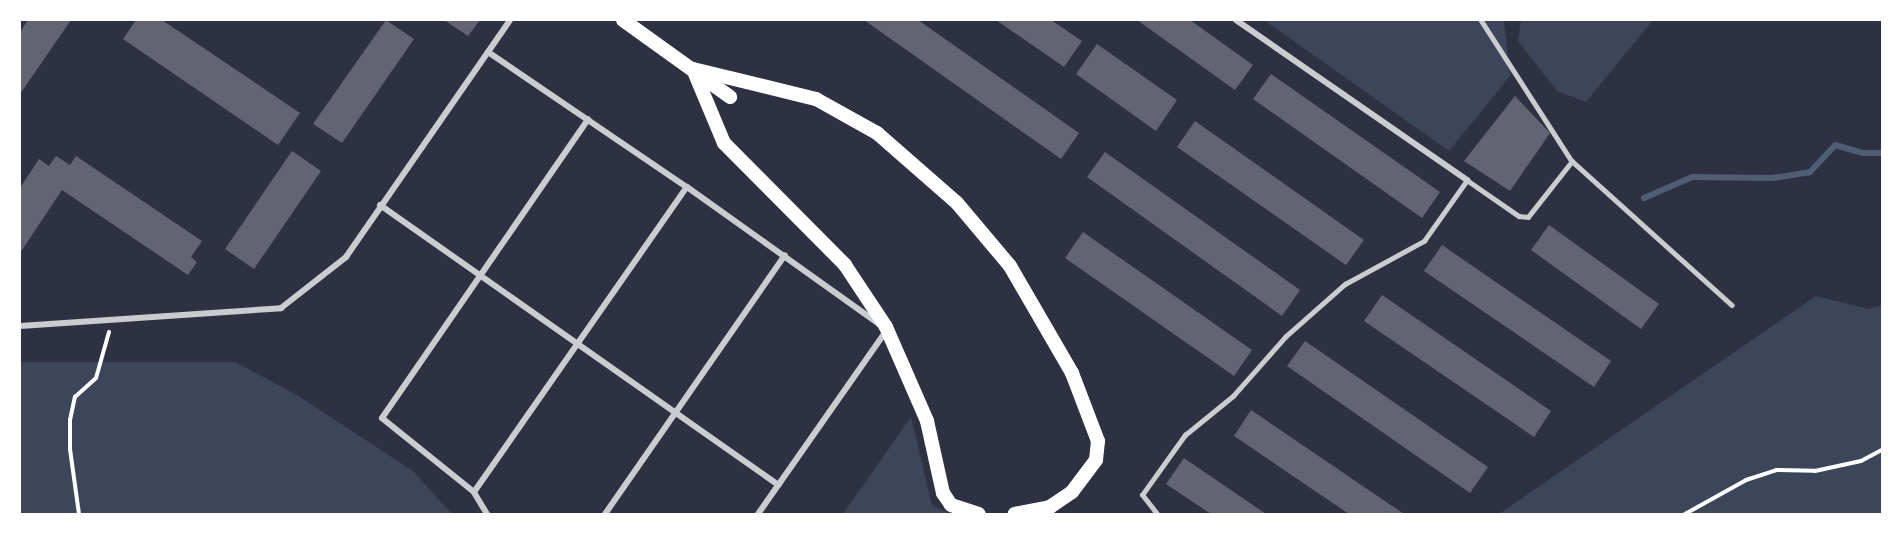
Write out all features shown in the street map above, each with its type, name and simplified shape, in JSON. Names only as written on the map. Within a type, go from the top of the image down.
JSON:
[{"type":"main road","points":[[623,20],[730,97]]},
{"type":"main road","points":[[693,69],[724,143],[845,265],[886,327],[927,421],[943,493],[951,505],[979,514]]},
{"type":"main road","points":[[693,69],[816,99],[877,133],[957,203],[1010,266],[1072,373],[1098,441],[1096,460],[1072,492],[1050,507],[1015,514]]},
{"type":"street","points":[[20,326],[281,308],[346,257],[510,20]]},
{"type":"street","points":[[1236,20],[1467,180]]},
{"type":"street","points":[[488,52],[785,255],[887,332],[758,514]]},
{"type":"street","points":[[487,514],[474,492],[382,418],[588,119]]},
{"type":"street","points":[[474,492],[687,187]]},
{"type":"street","points":[[380,205],[778,485]]},
{"type":"street","points":[[605,514],[785,255]]},
{"type":"lane","points":[[1481,20],[1572,161],[1732,305]]},
{"type":"lane","points":[[1157,514],[1142,495],[1185,435],[1233,396],[1285,337],[1345,284],[1424,241],[1467,180],[1519,216],[1528,217],[1572,161]]},
{"type":"path","points":[[79,514],[70,449],[70,420],[75,397],[96,378],[112,320]]},
{"type":"path","points":[[1685,514],[1746,480],[1776,470],[1815,471],[1861,461],[1882,450]]},
{"type":"shaded area","points":[[1264,20],[1504,20],[1510,76],[1449,151]]},
{"type":"shaded area","points":[[1521,20],[1653,20],[1586,102],[1557,91],[1518,41]]},
{"type":"shaded area","points":[[1816,296],[1869,309],[1882,305],[1882,514],[1499,514]]},
{"type":"shaded area","points":[[20,362],[235,362],[297,395],[413,471],[452,514],[20,514]]},
{"type":"shaded area","points":[[911,417],[932,505],[950,514],[843,514]]},
{"type":"building","points":[[28,20],[71,20],[20,94],[20,32]]},
{"type":"building","points":[[136,20],[162,20],[300,113],[278,145],[123,39]]},
{"type":"building","points":[[386,20],[414,39],[342,143],[313,124]]},
{"type":"building","points":[[444,20],[480,20],[468,36]]},
{"type":"building","points":[[864,20],[918,20],[1079,133],[1061,159]]},
{"type":"building","points":[[996,20],[1051,20],[1082,41],[1064,67]]},
{"type":"building","points":[[1137,20],[1190,20],[1253,65],[1235,90]]},
{"type":"building","points":[[1097,44],[1177,100],[1156,131],[1076,74]]},
{"type":"building","points":[[1271,74],[1440,192],[1422,218],[1253,99]]},
{"type":"building","points":[[1515,96],[1550,133],[1510,191],[1464,161]]},
{"type":"building","points":[[1195,121],[1364,240],[1346,265],[1177,147]]},
{"type":"building","points":[[292,151],[321,171],[254,269],[225,249]]},
{"type":"building","points":[[1105,152],[1300,290],[1282,316],[1087,177]]},
{"type":"building","points":[[56,156],[70,165],[76,156],[202,241],[191,257],[197,262],[188,275],[62,190],[20,253],[20,188],[39,159],[49,166]]},
{"type":"building","points":[[1549,225],[1659,304],[1641,329],[1531,250]]},
{"type":"building","points":[[1083,232],[1252,350],[1234,376],[1065,258]]},
{"type":"building","points":[[1442,245],[1611,361],[1594,387],[1424,271]]},
{"type":"building","points":[[1382,295],[1551,411],[1534,437],[1364,321]]},
{"type":"building","points":[[1305,341],[1488,467],[1470,493],[1287,366]]},
{"type":"building","points":[[1251,410],[1404,514],[1349,514],[1234,436]]},
{"type":"building","points":[[1184,458],[1266,514],[1211,514],[1166,484]]},
{"type":"waterway","points":[[1644,198],[1692,177],[1773,178],[1810,172],[1835,145],[1863,153],[1882,153]]}]
